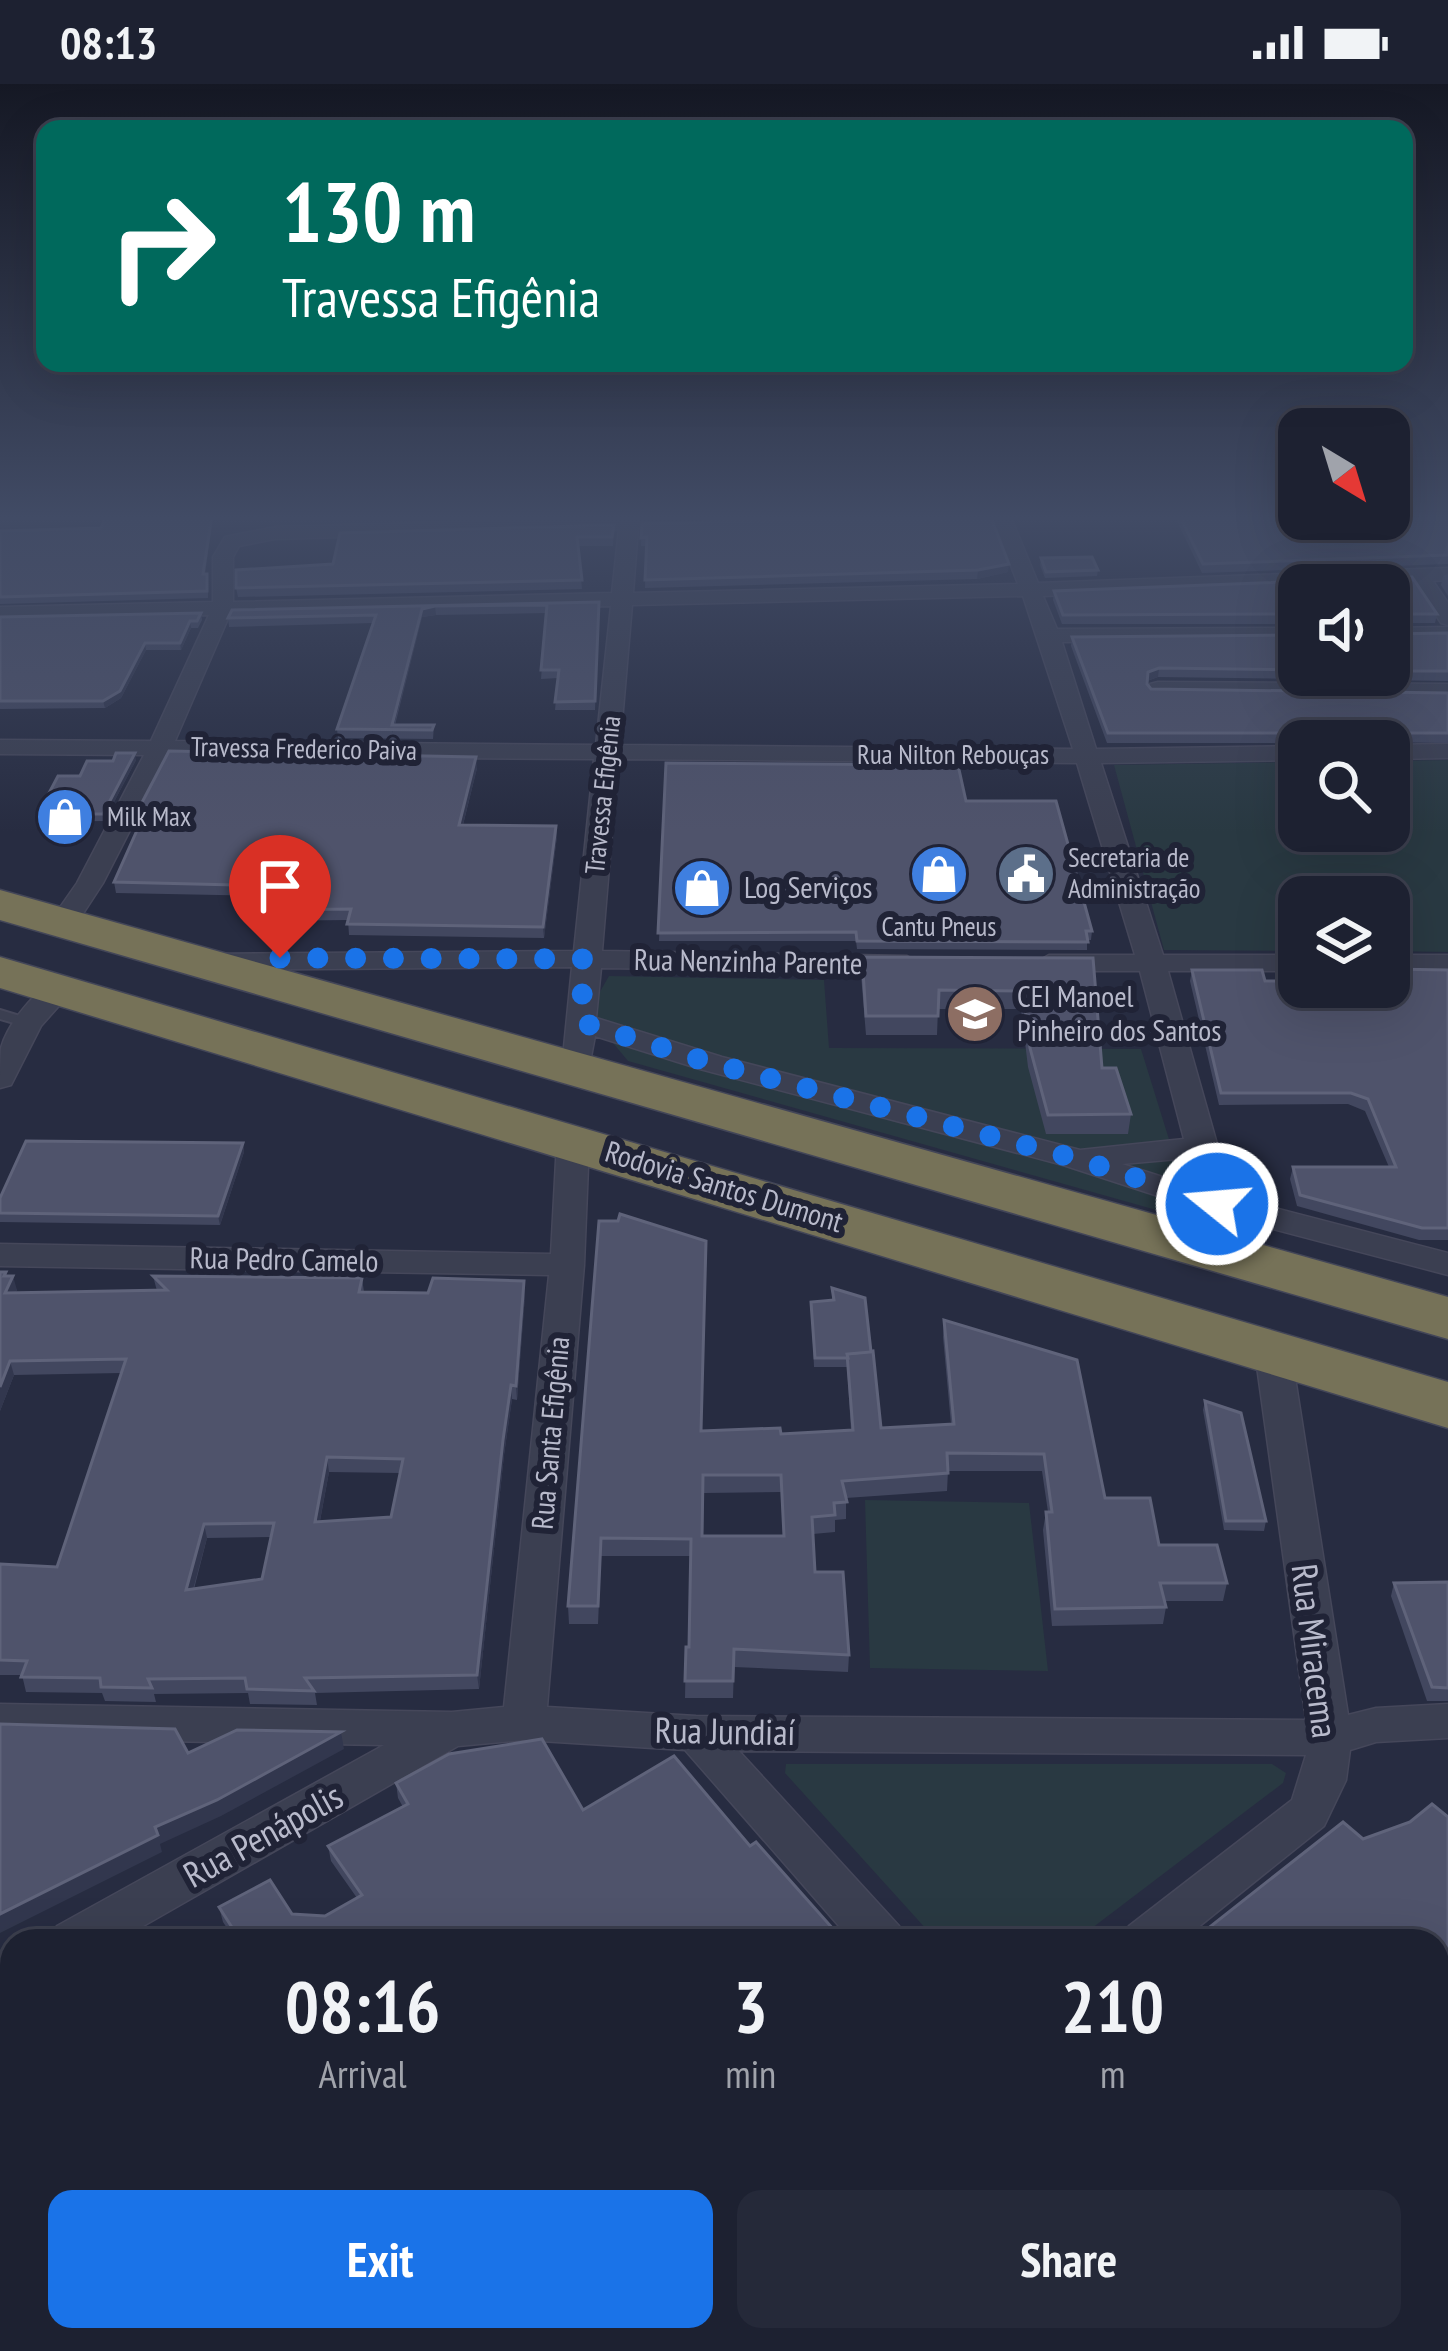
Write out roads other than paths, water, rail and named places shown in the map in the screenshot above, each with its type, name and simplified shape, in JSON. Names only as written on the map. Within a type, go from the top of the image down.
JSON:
[{"type":"highway","points":[[0,905],[198,962],[579,1044],[1220,1230],[1448,1318]]},
{"type":"highway","name":"Rodovia Santos Dumont","points":[[22,1000],[573,1142],[1448,1405]]},
{"type":"street","points":[[63,923],[90,883],[160,748],[217,621]]},
{"type":"street","name":"Travessa Efigênia","points":[[579,1044],[622,621]]},
{"type":"street","points":[[1042,621],[1152,963],[1220,1230]]},
{"type":"street","points":[[1410,634],[1448,633]]},
{"type":"street","points":[[1049,636],[1278,634]]},
{"type":"street","points":[[1158,689],[1448,691]]},
{"type":"street","name":"Travessa Frederico Paiva","points":[[0,747],[608,752]]},
{"type":"street","points":[[1410,752],[1448,751]]},
{"type":"street","name":"Rua Nilton Rebouças","points":[[608,752],[1278,753]]},
{"type":"street","name":"Rua Nenzinha Parente","points":[[198,962],[585,959],[927,964]]},
{"type":"street","points":[[1017,964],[1278,963]]},
{"type":"street","points":[[1410,963],[1448,963]]},
{"type":"street","points":[[0,1079],[22,1000]]},
{"type":"street","points":[[579,1044],[711,1063],[1074,1158],[1220,1230],[1448,1264]]},
{"type":"street","name":"Rua Santa Efigênia","points":[[524,1723],[567,1265],[573,1142]]},
{"type":"street","points":[[1074,1158],[1202,1147]]},
{"type":"street","name":"Rua Pedro Camelo","points":[[0,1255],[567,1265]]},
{"type":"street","name":"Rua Miracema","points":[[1161,1929],[1308,1814],[1324,1780],[1330,1738],[1273,1352]]},
{"type":"street","name":"Rua Jundiaí","points":[[0,1720],[452,1729],[524,1723],[696,1732],[1330,1738],[1376,1725],[1448,1721]]},
{"type":"street","name":"Rua Penápolis","points":[[95,1929],[452,1729]]},
{"type":"street","points":[[696,1732],[871,1929]]},
{"type":"place","name":"Milk Max","points":[[65,817]]},
{"type":"place","name":"Cantu Pneus","points":[[939,874]]},
{"type":"place","name":"Secretaria de Administração","points":[[1026,874]]},
{"type":"place","name":"Log Serviços","points":[[702,888]]},
{"type":"place","name":"CEI Manoel Pinheiro dos Santos","points":[[975,1014]]}]
